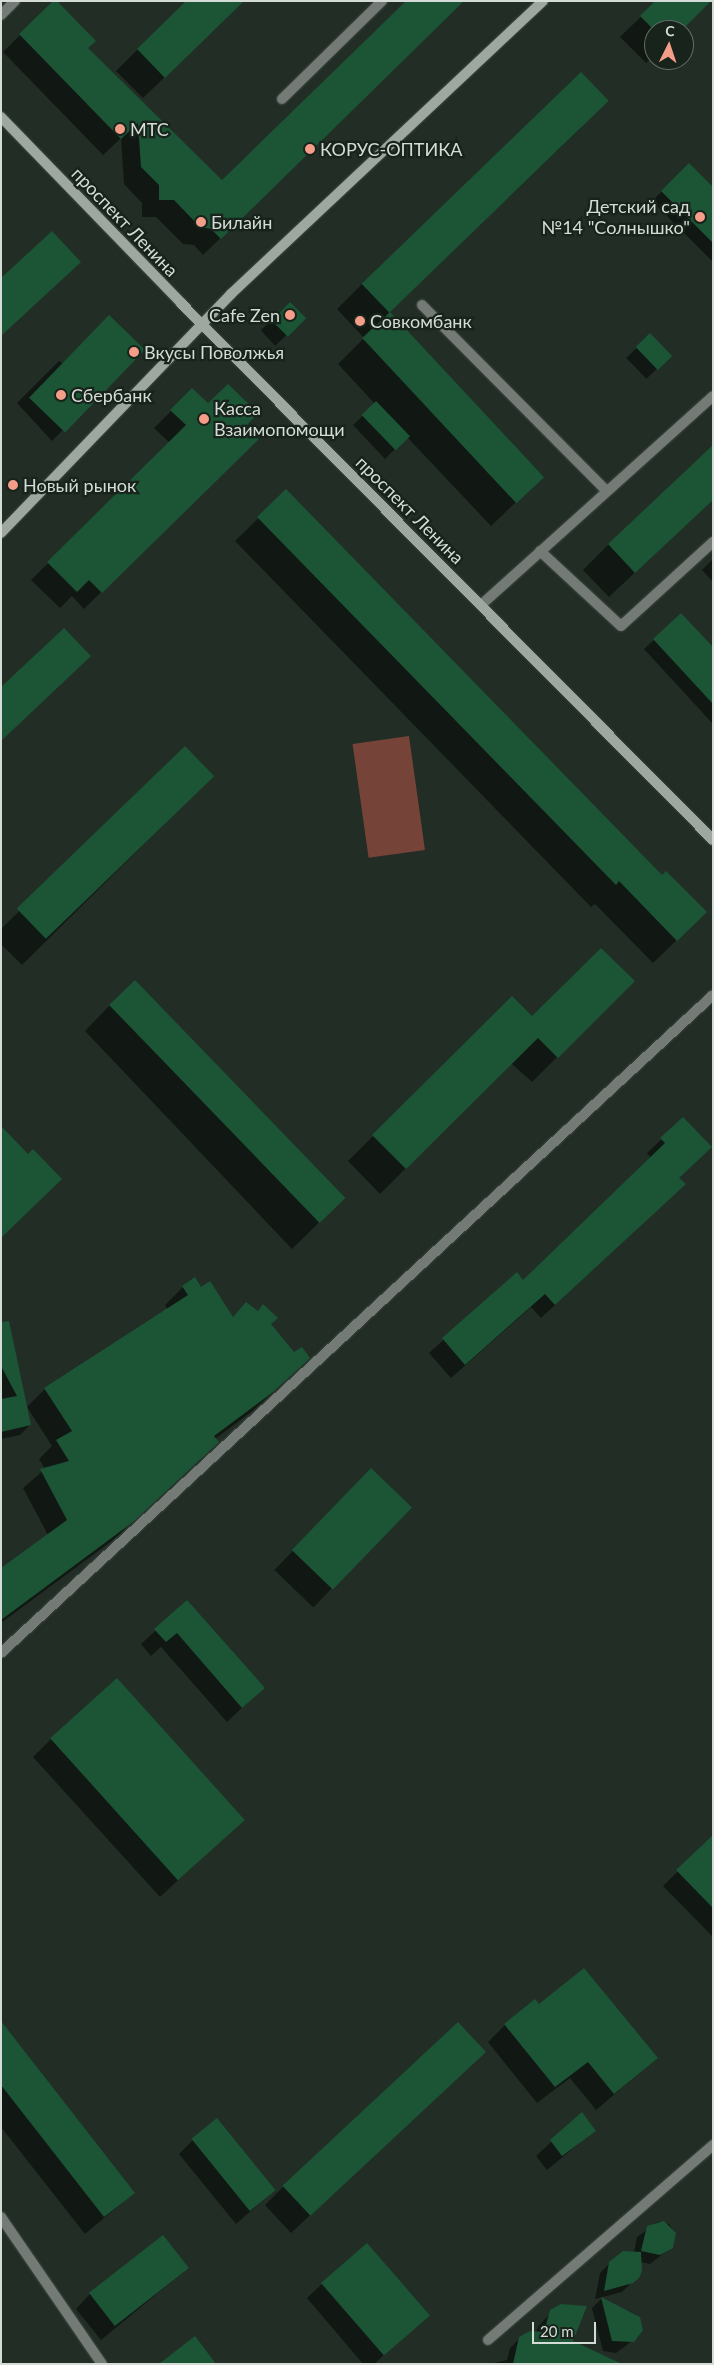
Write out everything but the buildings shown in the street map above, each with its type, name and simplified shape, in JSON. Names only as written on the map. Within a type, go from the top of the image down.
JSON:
[{"type":"street","points":[[1,15],[16,1]]},
{"type":"street","points":[[282,99],[382,1]]},
{"type":"street","points":[[1,533],[203,324],[293,234],[543,1]]},
{"type":"street","name":"проспект Ленина","points":[[1,116],[203,324],[713,840]]},
{"type":"street","points":[[422,305],[607,491]]},
{"type":"street","points":[[481,605],[713,396]]},
{"type":"street","points":[[540,551],[621,626],[713,542]]},
{"type":"street","points":[[1,1653],[713,995]]},
{"type":"street","points":[[488,2340],[713,2145]]},
{"type":"street","points":[[1,2217],[102,2364]]},
{"type":"shaded area","points":[[409,736],[425,850],[369,858],[353,744]]},
{"type":"place","name":"МТС","points":[[120,129]]},
{"type":"place","name":"КОРУС-ОПТИКА","points":[[310,149]]},
{"type":"place","name":"Детский сад №14 \"Солнышко\"","points":[[700,217]]},
{"type":"place","name":"Билайн","points":[[201,222]]},
{"type":"place","name":"Cafe Zen","points":[[290,315]]},
{"type":"place","name":"Совкомбанк","points":[[360,321]]},
{"type":"place","name":"Вкусы Поволжья","points":[[134,352]]},
{"type":"place","name":"Сбербанк","points":[[61,395]]},
{"type":"place","name":"Касса Взаимопомощи","points":[[204,419]]},
{"type":"place","name":"Новый рынок","points":[[13,485]]}]
